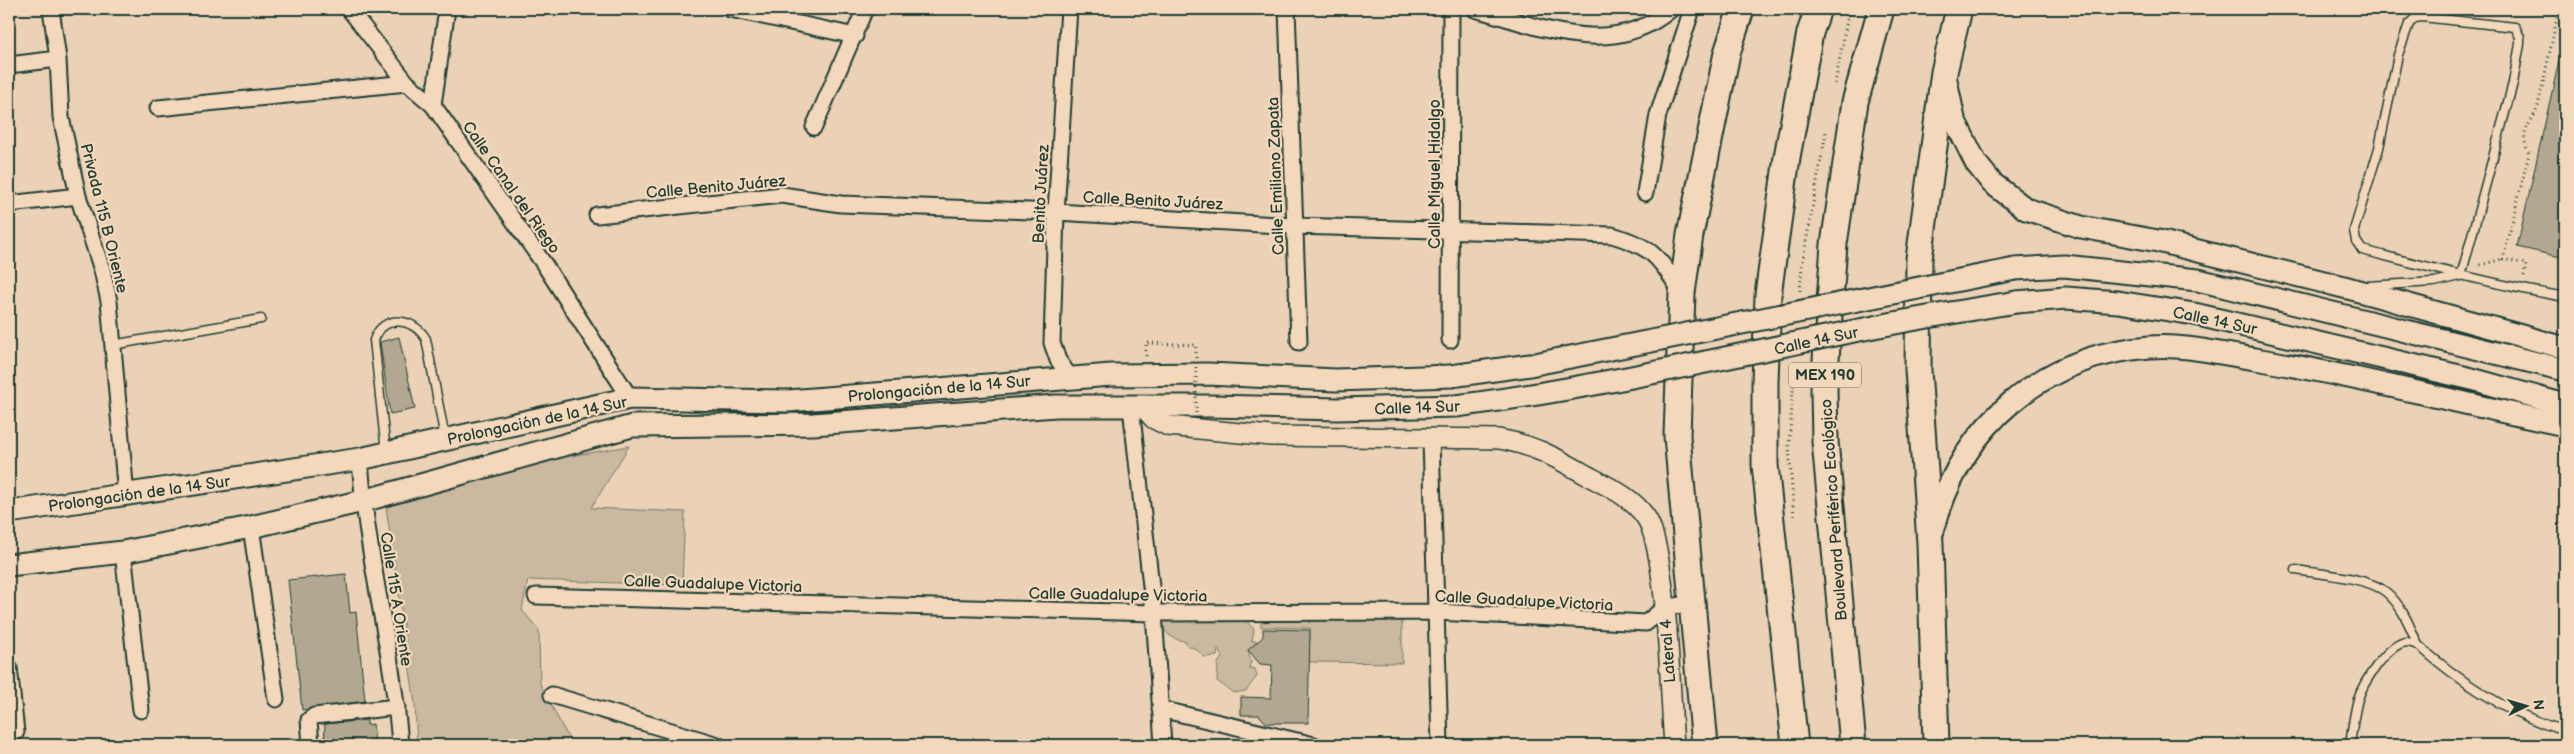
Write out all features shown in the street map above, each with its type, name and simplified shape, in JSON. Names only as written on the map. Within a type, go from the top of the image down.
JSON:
[{"type":"highway","points":[[1705,745],[1677,436],[1682,293],[1690,234],[1725,62],[1741,9]]},
{"type":"highway","name":"MEX 190","points":[[1794,745],[1765,465],[1765,382],[1768,295],[1787,157],[1810,33],[1818,9]]},
{"type":"highway","name":"Boulevard Periférico Ecológico","points":[[1853,745],[1825,441],[1824,389],[1837,225],[1855,102],[1881,9]]},
{"type":"highway","points":[[1936,745],[1930,543],[1918,370],[1919,259],[1944,72],[1959,9]]},
{"type":"main road","points":[[1944,72],[1954,118],[1976,163],[1992,184],[2009,199],[2026,209],[2080,227],[2158,241],[2348,288],[2565,348]]},
{"type":"main road","name":"Calle 14 Sur","points":[[1070,378],[1208,374],[1336,380],[1452,376],[1530,365],[2015,269],[2064,266],[2198,280],[2565,370]]},
{"type":"main road","name":"Calle 14 Sur","points":[[1056,406],[1137,407],[1203,412],[1456,406],[1535,396],[1899,322],[2016,302],[2066,298],[2118,302],[2194,314],[2472,379],[2565,405]]},
{"type":"main road","points":[[1930,543],[1941,500],[1969,448],[1996,416],[2022,393],[2051,375],[2085,360],[2130,349],[2176,347],[2283,364],[2565,425]]},
{"type":"main road","name":"Prolongación de la 14 Sur","points":[[9,512],[126,496],[360,459],[630,398],[788,401],[1070,378]]},
{"type":"main road","name":"Prolongación de la 14 Sur","points":[[9,565],[123,552],[251,527],[363,501],[632,426],[813,424],[1056,406]]},
{"type":"street","name":"Privada 115 B Oriente","points":[[51,9],[58,59],[61,117],[78,196],[102,270],[109,301],[126,496]]},
{"type":"street","name":"Calle Canal del Riego","points":[[349,9],[407,82],[433,105],[544,264],[630,398]]},
{"type":"street","points":[[433,105],[447,9]]},
{"type":"street","points":[[730,9],[855,36]]},
{"type":"street","points":[[814,127],[855,36],[865,9]]},
{"type":"street","name":"Benito Juárez","points":[[1069,9],[1056,212],[1052,343],[1058,360],[1070,378]]},
{"type":"street","name":"Calle Emiliano Zapata","points":[[1287,9],[1299,342]]},
{"type":"street","name":"Calle Miguel Hidalgo","points":[[1450,340],[1452,232],[1451,9]]},
{"type":"street","points":[[1475,9],[1572,35],[1591,38],[1633,31],[1648,25],[1671,9]]},
{"type":"street","points":[[1645,193],[1658,115],[1692,9]]},
{"type":"street","points":[[9,65],[58,59]]},
{"type":"street","points":[[158,108],[407,82]]},
{"type":"street","points":[[9,204],[78,196]]},
{"type":"street","name":"Calle Benito Juárez","points":[[597,215],[782,196],[841,204],[1056,212],[1294,226],[1452,232],[1612,235],[1640,244],[1658,258],[1682,293]]},
{"type":"street","points":[[1137,407],[1163,745]]},
{"type":"street","name":"Lateral 4","points":[[1137,407],[1168,426],[1271,436],[1499,439],[1524,443],[1543,450],[1636,505],[1650,526],[1658,558],[1664,608],[1674,745]]},
{"type":"street","points":[[1431,438],[1440,745]]},
{"type":"street","name":"Calle 115 A Oriente","points":[[360,459],[363,501],[397,707],[400,745]]},
{"type":"street","points":[[251,527],[276,699]]},
{"type":"street","points":[[123,552],[141,710]]},
{"type":"street","name":"Calle Guadalupe Victoria","points":[[536,596],[1154,613],[1437,612],[1646,623],[1664,608],[1693,603]]},
{"type":"street","points":[[9,667],[16,732]]},
{"type":"street","points":[[552,695],[718,745]]},
{"type":"street","points":[[311,745],[310,720],[314,716],[397,707]]},
{"type":"street","points":[[1160,709],[1311,745]]},
{"type":"lane","points":[[2461,276],[2513,83],[2520,36],[2515,27],[2422,16],[2415,18],[2409,24],[2398,55],[2379,148],[2354,230],[2362,250],[2461,276],[2565,297]]},
{"type":"lane","points":[[2348,288],[2434,282],[2461,276]]},
{"type":"lane","points":[[113,347],[118,344],[261,319]]},
{"type":"lane","points":[[386,452],[374,340],[377,331],[387,323],[400,321],[412,324],[421,329],[426,339],[445,440]]},
{"type":"lane","points":[[2296,570],[2363,582],[2385,591],[2397,604],[2418,645]]},
{"type":"lane","points":[[2350,745],[2358,700],[2367,678],[2398,645],[2407,642],[2418,645],[2476,692],[2518,714],[2565,732]]},
{"type":"path","points":[[2520,289],[2526,264],[2503,259],[2529,154],[2523,137],[2526,126],[2534,117],[2538,106],[2559,9]]},
{"type":"path","points":[[1146,343],[1196,345],[1203,412]]},
{"type":"shaded area","points":[[629,446],[591,508],[685,512],[682,585],[528,580],[522,610],[539,630],[540,684],[572,745],[417,745],[415,704],[386,507],[565,457]]},
{"type":"shaded area","points":[[1308,613],[1309,623],[1310,614],[1402,615],[1402,663],[1309,662],[1310,628],[1261,627],[1261,621],[1251,621],[1248,616]]},
{"type":"shaded area","points":[[1197,615],[1248,618],[1248,623],[1254,629],[1252,641],[1258,641],[1248,650],[1251,662],[1249,668],[1255,669],[1257,676],[1246,691],[1233,693],[1217,681],[1218,663],[1222,657],[1218,649],[1217,656],[1204,657],[1196,649],[1188,646],[1185,641],[1176,639],[1168,634],[1161,623],[1161,618],[1188,621]]},
{"type":"building","points":[[2559,61],[2565,62],[2565,258],[2517,247]]},
{"type":"building","points":[[399,337],[415,409],[390,414],[380,342]]},
{"type":"building","points":[[346,574],[350,613],[356,612],[365,701],[302,710],[288,580]]},
{"type":"building","points":[[1263,629],[1310,630],[1308,723],[1266,723],[1259,715],[1241,715],[1241,697],[1271,698],[1272,665],[1260,664],[1248,650],[1263,637]]},
{"type":"building","points":[[367,720],[367,725],[373,724],[375,745],[324,745],[325,724]]}]
